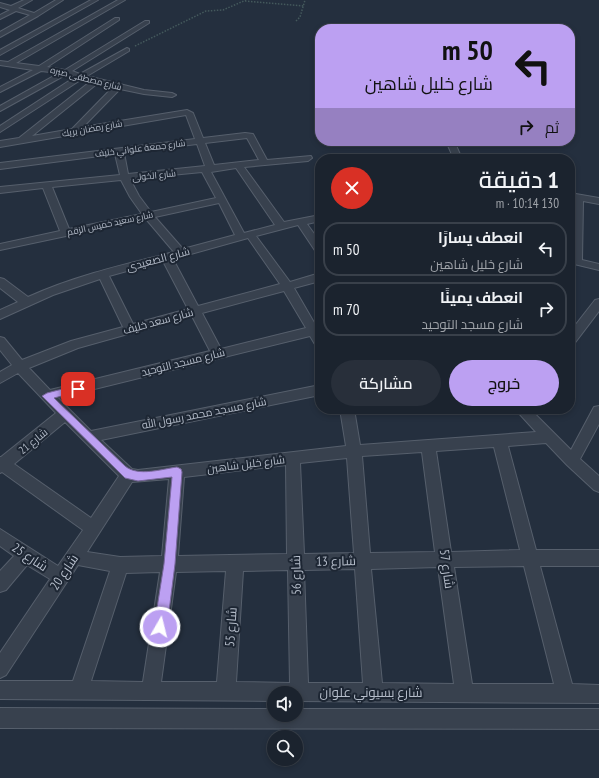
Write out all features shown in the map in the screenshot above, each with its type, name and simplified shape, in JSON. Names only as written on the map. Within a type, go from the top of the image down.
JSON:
[{"type":"street","points":[[0,17],[30,0]]},
{"type":"street","points":[[0,35],[60,0]]},
{"type":"street","points":[[0,53],[95,0]]},
{"type":"street","points":[[10,67],[122,0]]},
{"type":"street","points":[[0,5],[36,15]]},
{"type":"street","points":[[0,90],[41,68],[117,19]]},
{"type":"street","points":[[0,109],[66,72],[147,22]]},
{"type":"street","points":[[0,130],[83,75],[127,50]]},
{"type":"street","name":"شارع مصطفى صبره","points":[[0,63],[10,67],[41,68],[83,75],[118,86],[144,92],[172,95]]},
{"type":"street","points":[[22,140],[97,80]]},
{"type":"street","points":[[76,131],[118,86]]},
{"type":"street","name":"شارع رمضان بريك","points":[[0,144],[183,112],[189,113],[200,140]]},
{"type":"street","name":"شارع جمعة علواني خليف","points":[[0,166],[248,135],[266,163]]},
{"type":"street","points":[[200,140],[208,169],[221,200],[315,327]]},
{"type":"street","points":[[119,150],[125,178],[135,197],[180,252]]},
{"type":"street","name":"شارع الخولى","points":[[0,190],[308,158]]},
{"type":"street","points":[[239,166],[280,226]]},
{"type":"street","points":[[47,186],[66,233]]},
{"type":"street","points":[[575,197],[599,201]]},
{"type":"street","name":"شارع سعيد خميس الزقم","points":[[0,247],[149,214],[221,200]]},
{"type":"street","name":"شارع الصعيدى","points":[[0,315],[26,302],[102,274],[280,226],[315,219]]},
{"type":"street","points":[[300,221],[315,243]]},
{"type":"street","points":[[166,256],[217,353]]},
{"type":"street","points":[[575,261],[599,267]]},
{"type":"street","points":[[102,274],[130,329]]},
{"type":"street","name":"شارع سعد خليف","points":[[0,378],[39,356],[76,344],[315,278]]},
{"type":"street","points":[[0,282],[26,302]]},
{"type":"street","points":[[575,334],[599,302]]},
{"type":"street","name":"شارع مسجد التوحيد","points":[[47,396],[217,353],[315,330]]},
{"type":"street","points":[[0,341],[19,366],[47,396],[128,475]]},
{"type":"street","name":"شارع مسجد محمد رسول الله","points":[[88,437],[315,391]]},
{"type":"street","points":[[572,461],[599,410]]},
{"type":"street","name":"شارع 21","points":[[1,465],[65,414]]},
{"type":"street","points":[[348,414],[354,451],[361,561],[373,692]]},
{"type":"street","points":[[527,414],[572,461],[599,485]]},
{"type":"street","name":"شارع خليل شاهين","points":[[128,475],[138,476],[177,472],[354,451],[549,437]]},
{"type":"street","points":[[500,441],[565,693]]},
{"type":"street","name":"شارع 57","points":[[428,446],[446,559],[464,692]]},
{"type":"street","name":"شارع 56","points":[[293,458],[299,686]]},
{"type":"street","points":[[1,465],[93,528]]},
{"type":"street","points":[[152,690],[170,564],[177,472]]},
{"type":"street","name":"شارع 20","points":[[0,669],[128,475]]},
{"type":"street","name":"شارع 25","points":[[0,536],[25,555],[61,577]]},
{"type":"street","points":[[0,584],[25,555]]},
{"type":"street","name":"شارع 13","points":[[75,556],[92,561],[120,565],[446,559],[599,558]]},
{"type":"street","name":"شارع 55","points":[[226,691],[235,563]]},
{"type":"street","points":[[79,690],[120,565]]},
{"type":"street","name":"شارع بسيوني علوان","points":[[0,690],[267,692]]},
{"type":"street","name":"شارع بسيوني علوان","points":[[303,692],[599,694]]},
{"type":"street","points":[[0,718],[599,719]]},
{"type":"path","points":[[127,50],[206,11],[223,10],[246,0],[304,6]]},
{"type":"path","points":[[296,22],[304,6],[305,0]]},
{"type":"route","points":[[78,389],[47,396],[122,470],[128,475],[138,476],[177,472],[170,564],[160,627]]}]
